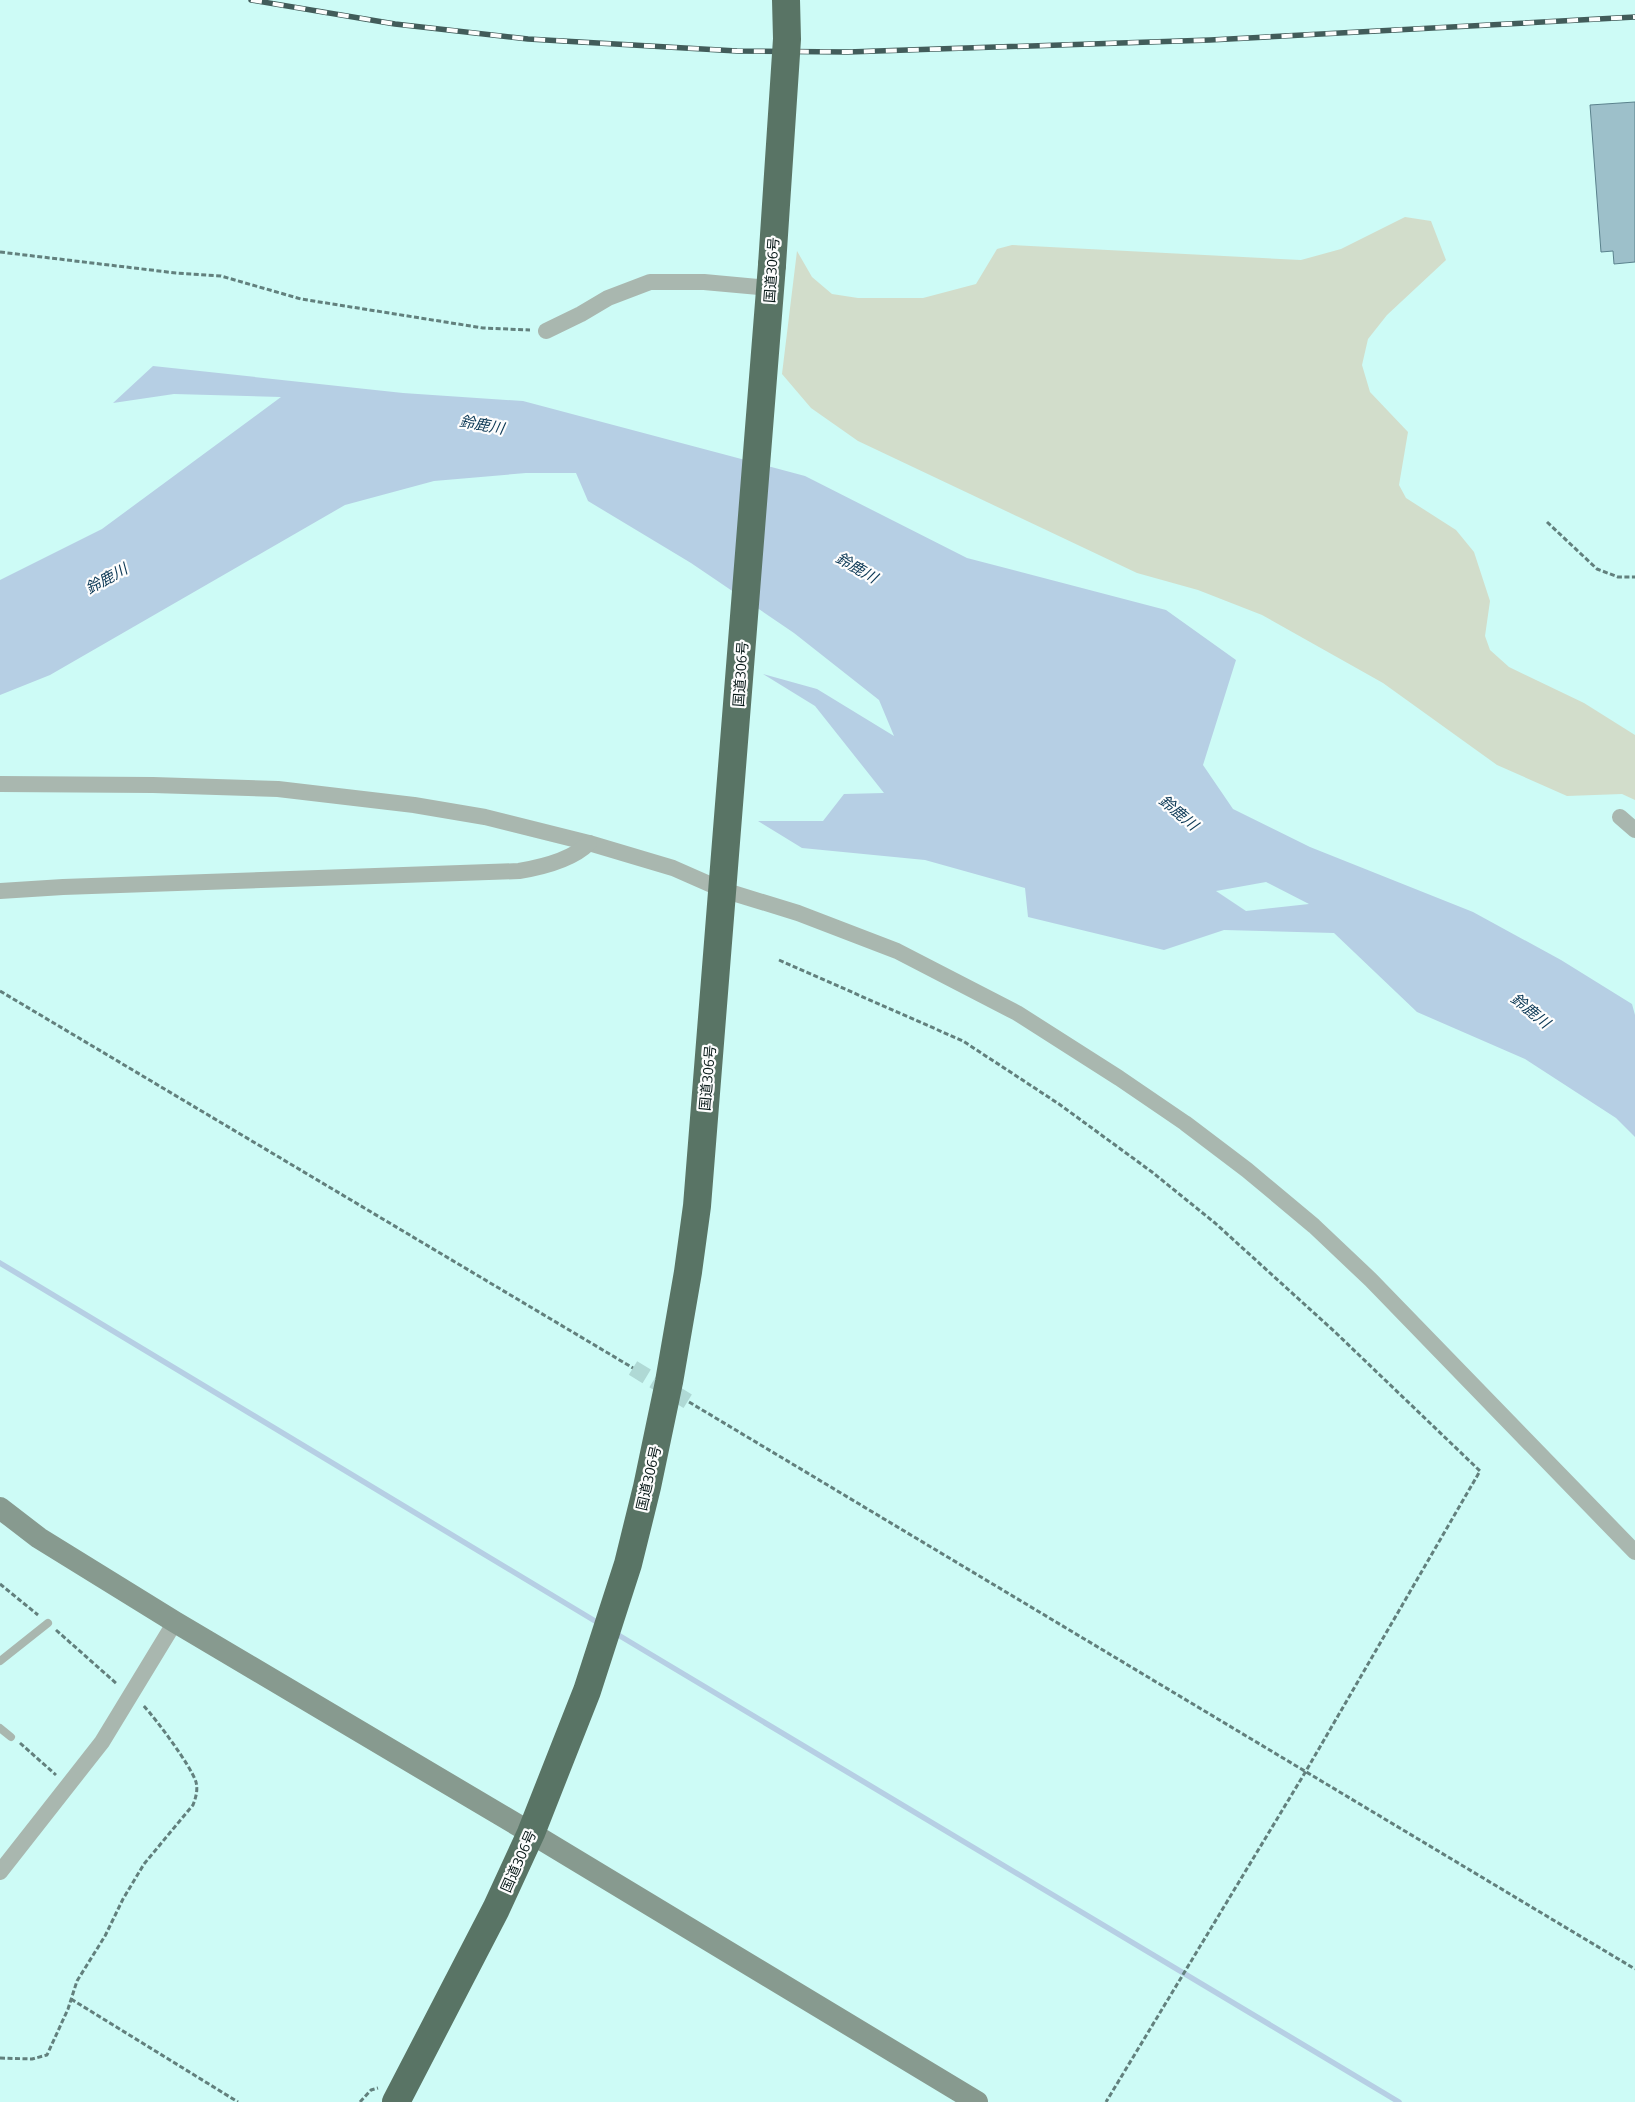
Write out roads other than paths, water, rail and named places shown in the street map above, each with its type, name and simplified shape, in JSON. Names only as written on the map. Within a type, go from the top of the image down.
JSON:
[{"type":"highway","name":"国道306号","points":[[388,2095],[484,1934],[531,1833],[587,1691],[628,1564],[669,1382],[697,1206],[770,286],[788,39],[786,0]]},
{"type":"street","points":[[546,330],[581,314],[608,298],[650,282],[704,282],[770,286]]},
{"type":"street","points":[[0,784],[153,784],[278,789],[423,806],[485,817],[589,843],[724,881],[798,913],[897,951],[1017,1013],[1185,1123],[1247,1170],[1364,1273],[1635,1552]]},
{"type":"street","points":[[1620,817],[1635,830]]},
{"type":"street","points":[[0,891],[62,887],[519,871],[537,868],[580,853],[589,843]]},
{"type":"street","points":[[0,1508],[39,1538],[175,1622],[531,1833],[977,2102]]},
{"type":"street","points":[[0,1872],[102,1742],[175,1622]]},
{"type":"lane","points":[[0,1661],[48,1623]]},
{"type":"lane","points":[[0,1728],[11,1736]]},
{"type":"water","name":"鈴鹿川","points":[[153,366],[403,393],[523,401],[805,476],[967,558],[1166,610],[1236,660],[1203,765],[1233,809],[1310,847],[1473,912],[1561,960],[1632,1004],[1635,1015],[1635,1137],[1616,1118],[1525,1059],[1417,1012],[1334,933],[1224,930],[1164,950],[1028,917],[1025,888],[925,860],[802,848],[758,821],[823,821],[844,794],[884,793],[815,706],[763,674],[817,689],[894,736],[879,700],[794,633],[691,563],[588,501],[576,473],[526,473],[434,481],[345,505],[50,675],[0,695],[0,580],[102,529],[281,397],[174,394],[113,403]],"holes":[[[1266,882],[1309,904],[1246,911],[1216,891]]]},
{"type":"waterway","points":[[0,1263],[600,1624]]},
{"type":"waterway","points":[[615,1633],[1399,2102]]},
{"type":"tunnel","points":[[633,1368],[689,1402]]},
{"type":"railway","points":[[251,0],[395,24],[528,39],[737,51],[848,52],[1210,40],[1635,17]]}]
